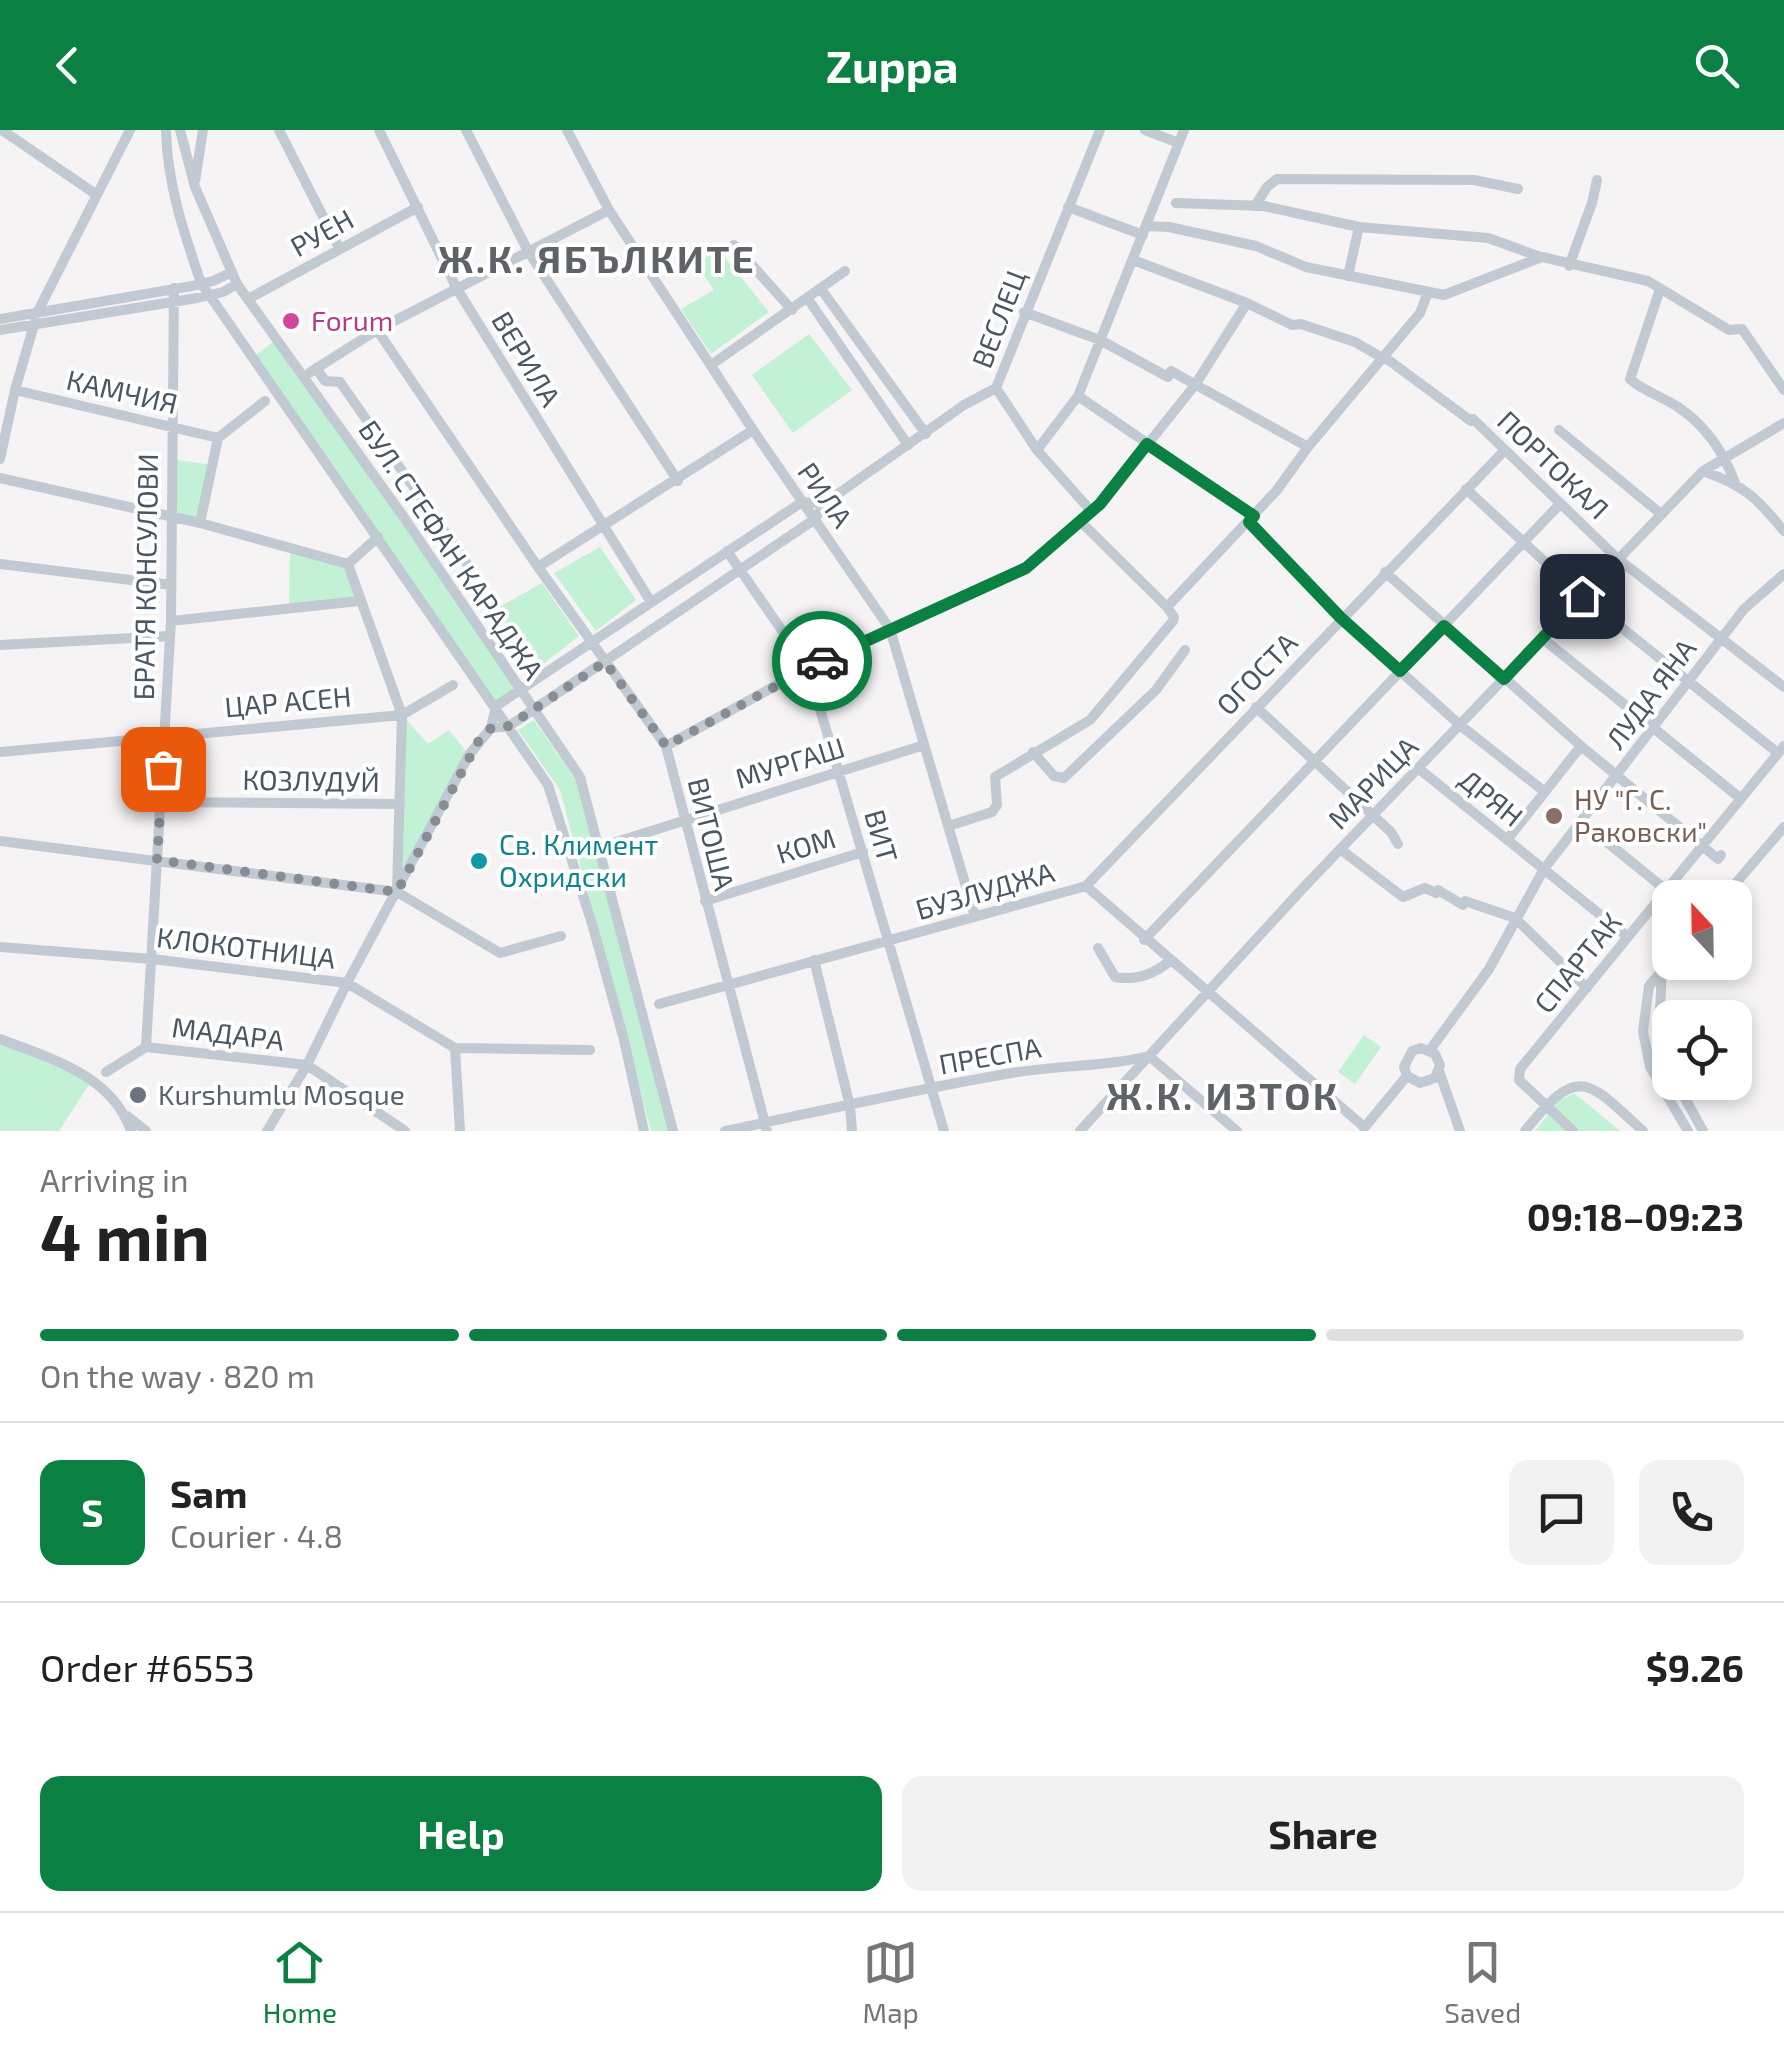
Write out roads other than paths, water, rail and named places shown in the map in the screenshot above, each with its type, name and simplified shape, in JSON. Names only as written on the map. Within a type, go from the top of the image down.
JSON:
[{"type":"street","points":[[2,130],[97,195]]},
{"type":"street","points":[[0,459],[38,311],[130,130]]},
{"type":"street","name":"БУЛ. СТЕФАН КАРАДЖА","points":[[166,130],[176,208],[201,284],[496,706],[554,797],[619,1021],[644,1131]]},
{"type":"street","name":"БУЛ. СТЕФАН КАРАДЖА","points":[[180,130],[195,187],[230,273],[403,516],[580,777],[673,1131]]},
{"type":"street","points":[[195,187],[196,159],[204,130]]},
{"type":"street","points":[[279,130],[340,248]]},
{"type":"street","name":"ВЕРИЛА","points":[[379,130],[457,289],[652,602]]},
{"type":"street","points":[[466,130],[528,251],[678,481]]},
{"type":"street","name":"РИЛА","points":[[567,130],[609,210],[890,629],[975,917]]},
{"type":"street","name":"ВЕСЛЕЦ","points":[[509,726],[815,519],[824,503],[996,388],[1100,130]]},
{"type":"street","points":[[1145,130],[1179,143]]},
{"type":"street","points":[[1037,450],[1078,396],[1184,130]]},
{"type":"street","points":[[1255,206],[1277,179],[1474,180],[1518,188]]},
{"type":"street","points":[[1569,266],[1597,180]]},
{"type":"street","points":[[1176,203],[1255,206],[1359,227],[1488,238],[1569,266],[1630,275],[1729,330],[1742,329],[1784,390]]},
{"type":"street","name":"РУЕН","points":[[248,300],[418,207]]},
{"type":"street","points":[[1068,208],[1144,231],[1169,227],[1256,246],[1306,267],[1444,295],[1542,258]]},
{"type":"street","points":[[468,566],[340,382],[325,381],[313,370],[377,330],[609,210]]},
{"type":"street","points":[[1348,276],[1359,227]]},
{"type":"street","points":[[734,245],[792,310]]},
{"type":"street","name":"ПОРТОКАЛ","points":[[1132,260],[1247,303],[1292,325],[1301,324],[1354,342],[1382,356],[1471,421],[1474,419],[1558,505],[1618,559],[1784,687]]},
{"type":"street","points":[[711,366],[845,271]]},
{"type":"street","points":[[0,319],[201,284],[230,273]]},
{"type":"street","points":[[0,330],[209,295],[237,284]]},
{"type":"street","name":"БРАТЯ КОНСУЛОВИ","points":[[146,1047],[171,620],[174,288]]},
{"type":"street","points":[[821,289],[926,434]]},
{"type":"street","points":[[1660,289],[1630,379],[1680,408],[1725,457],[1735,482]]},
{"type":"street","points":[[1167,606],[1252,519],[1420,313],[1428,292]]},
{"type":"street","points":[[808,299],[908,446]]},
{"type":"street","points":[[666,746],[808,668],[1026,568],[1091,511],[1147,444],[1195,385],[1247,303]]},
{"type":"street","points":[[1024,312],[1100,340],[1168,377],[1171,372],[1308,447]]},
{"type":"street","name":"ВИТОША","points":[[377,330],[666,746],[767,1127]]},
{"type":"street","points":[[996,388],[1037,450],[1091,511]]},
{"type":"street","name":"КАМЧИЯ","points":[[15,390],[218,438]]},
{"type":"street","points":[[1078,396],[1252,519],[1341,618],[1460,725],[1545,792]]},
{"type":"street","points":[[200,523],[218,438],[265,401]]},
{"type":"street","name":"МАРИЦА","points":[[1080,1131],[1340,849],[1703,471],[1784,423]]},
{"type":"street","points":[[538,567],[754,430]]},
{"type":"street","points":[[1559,430],[1661,514]]},
{"type":"street","name":"ОГОСТА","points":[[1086,886],[1504,451]]},
{"type":"street","points":[[1703,471],[1735,482],[1759,501],[1784,531]]},
{"type":"street","points":[[0,478],[200,523],[348,564]]},
{"type":"street","points":[[1466,489],[1582,596],[1781,750]]},
{"type":"street","points":[[403,516],[416,493]]},
{"type":"street","points":[[267,1131],[307,1066],[347,983],[470,755],[491,728],[496,706],[802,502],[824,503]]},
{"type":"street","points":[[1144,940],[1558,505]]},
{"type":"street","points":[[948,826],[992,812],[997,805],[994,778],[1090,720],[1173,622],[1167,606],[1080,521]]},
{"type":"street","points":[[348,564],[378,538]]},
{"type":"street","name":"ВИТ","points":[[726,551],[808,668],[944,1131]]},
{"type":"street","points":[[0,564],[172,584]]},
{"type":"street","points":[[348,564],[402,715],[397,892]]},
{"type":"street","points":[[1385,572],[1581,746],[1718,859],[1721,856]]},
{"type":"street","name":"ЛУДА ЯНА","points":[[1364,1128],[1407,1076],[1404,1067],[1412,1051],[1430,1050],[1489,969],[1544,870],[1744,609],[1784,574]]},
{"type":"street","points":[[171,620],[359,601]]},
{"type":"street","points":[[0,645],[170,636]]},
{"type":"street","points":[[1542,638],[1740,798]]},
{"type":"street","points":[[1032,752],[1054,776],[1064,778],[1156,690],[1185,650]]},
{"type":"street","name":"ЦАР АСЕН","points":[[0,752],[402,715],[453,685]]},
{"type":"street","points":[[1256,707],[1391,832],[1398,844]]},
{"type":"street","points":[[491,728],[509,726]]},
{"type":"street","name":"МУРГАШ","points":[[613,843],[924,745]]},
{"type":"street","points":[[1507,840],[1581,746]]},
{"type":"street","name":"СПАРТАК","points":[[1674,880],[1781,750]]},
{"type":"street","name":"ДРЯН","points":[[1418,768],[1628,937]]},
{"type":"street","name":"КОЗЛУДУЙ","points":[[162,802],[399,804]]},
{"type":"street","points":[[1581,822],[1654,880]]},
{"type":"street","points":[[1738,880],[1784,826]]},
{"type":"street","points":[[0,841],[397,892],[500,953],[561,936]]},
{"type":"street","points":[[1340,849],[1403,897],[1424,888],[1436,893],[1438,890],[1464,905],[1465,900],[1483,910],[1484,907],[1516,918],[1587,988]]},
{"type":"street","name":"КОМ","points":[[705,901],[863,852]]},
{"type":"street","name":"БУЗЛУДЖА","points":[[658,1004],[1086,886],[1364,1128]]},
{"type":"street","name":"СПАРТАК","points":[[1545,1107],[1519,1080],[1520,1069],[1652,907]]},
{"type":"street","name":"КЛОКОТНИЦА","points":[[0,947],[152,959],[347,983],[455,1048]]},
{"type":"street","points":[[1098,948],[1115,977],[1125,979],[1158,971],[1170,961]]},
{"type":"street","points":[[814,960],[850,1106],[852,1131]]},
{"type":"street","points":[[1656,980],[1644,1005],[1642,1031],[1646,1051],[1650,1067],[1688,1131]]},
{"type":"street","points":[[0,1039],[72,1067],[104,1090],[125,1115],[146,1131]]},
{"type":"street","points":[[106,1072],[146,1047]]},
{"type":"street","name":"МАДАРА","points":[[146,1047],[307,1066],[406,1131]]},
{"type":"street","points":[[460,1131],[455,1048],[590,1050]]},
{"type":"street","points":[[1430,1050],[1438,1059],[1460,1131]]},
{"type":"street","points":[[1150,1056],[1237,1131]]},
{"type":"street","name":"ПРЕСПА","points":[[726,1131],[767,1127],[1033,1069],[1150,1056]]},
{"type":"street","points":[[1407,1076],[1413,1081],[1428,1082],[1439,1071]]},
{"type":"street","points":[[1526,1131],[1561,1092],[1585,1086],[1604,1096],[1643,1131]]},
{"type":"street","points":[[1686,1100],[1703,1131]]},
{"type":"street","points":[[1545,1107],[1573,1131]]},
{"type":"street","points":[[125,1115],[131,1131]]},
{"type":"place","name":"Forum","points":[[291,321]]},
{"type":"place","name":"НУ \"Г. С. Раковски\"","points":[[1554,816]]},
{"type":"place","name":"Св. Климент Охридски","points":[[479,861]]},
{"type":"place","name":"Kurshumlu Mosque","points":[[138,1095]]},
{"type":"district","name":"Ж.К. ЯБЪЛКИТЕ","points":[[597,260]]},
{"type":"district","name":"Ж.К. ИЗТОК","points":[[1223,1097]]}]
